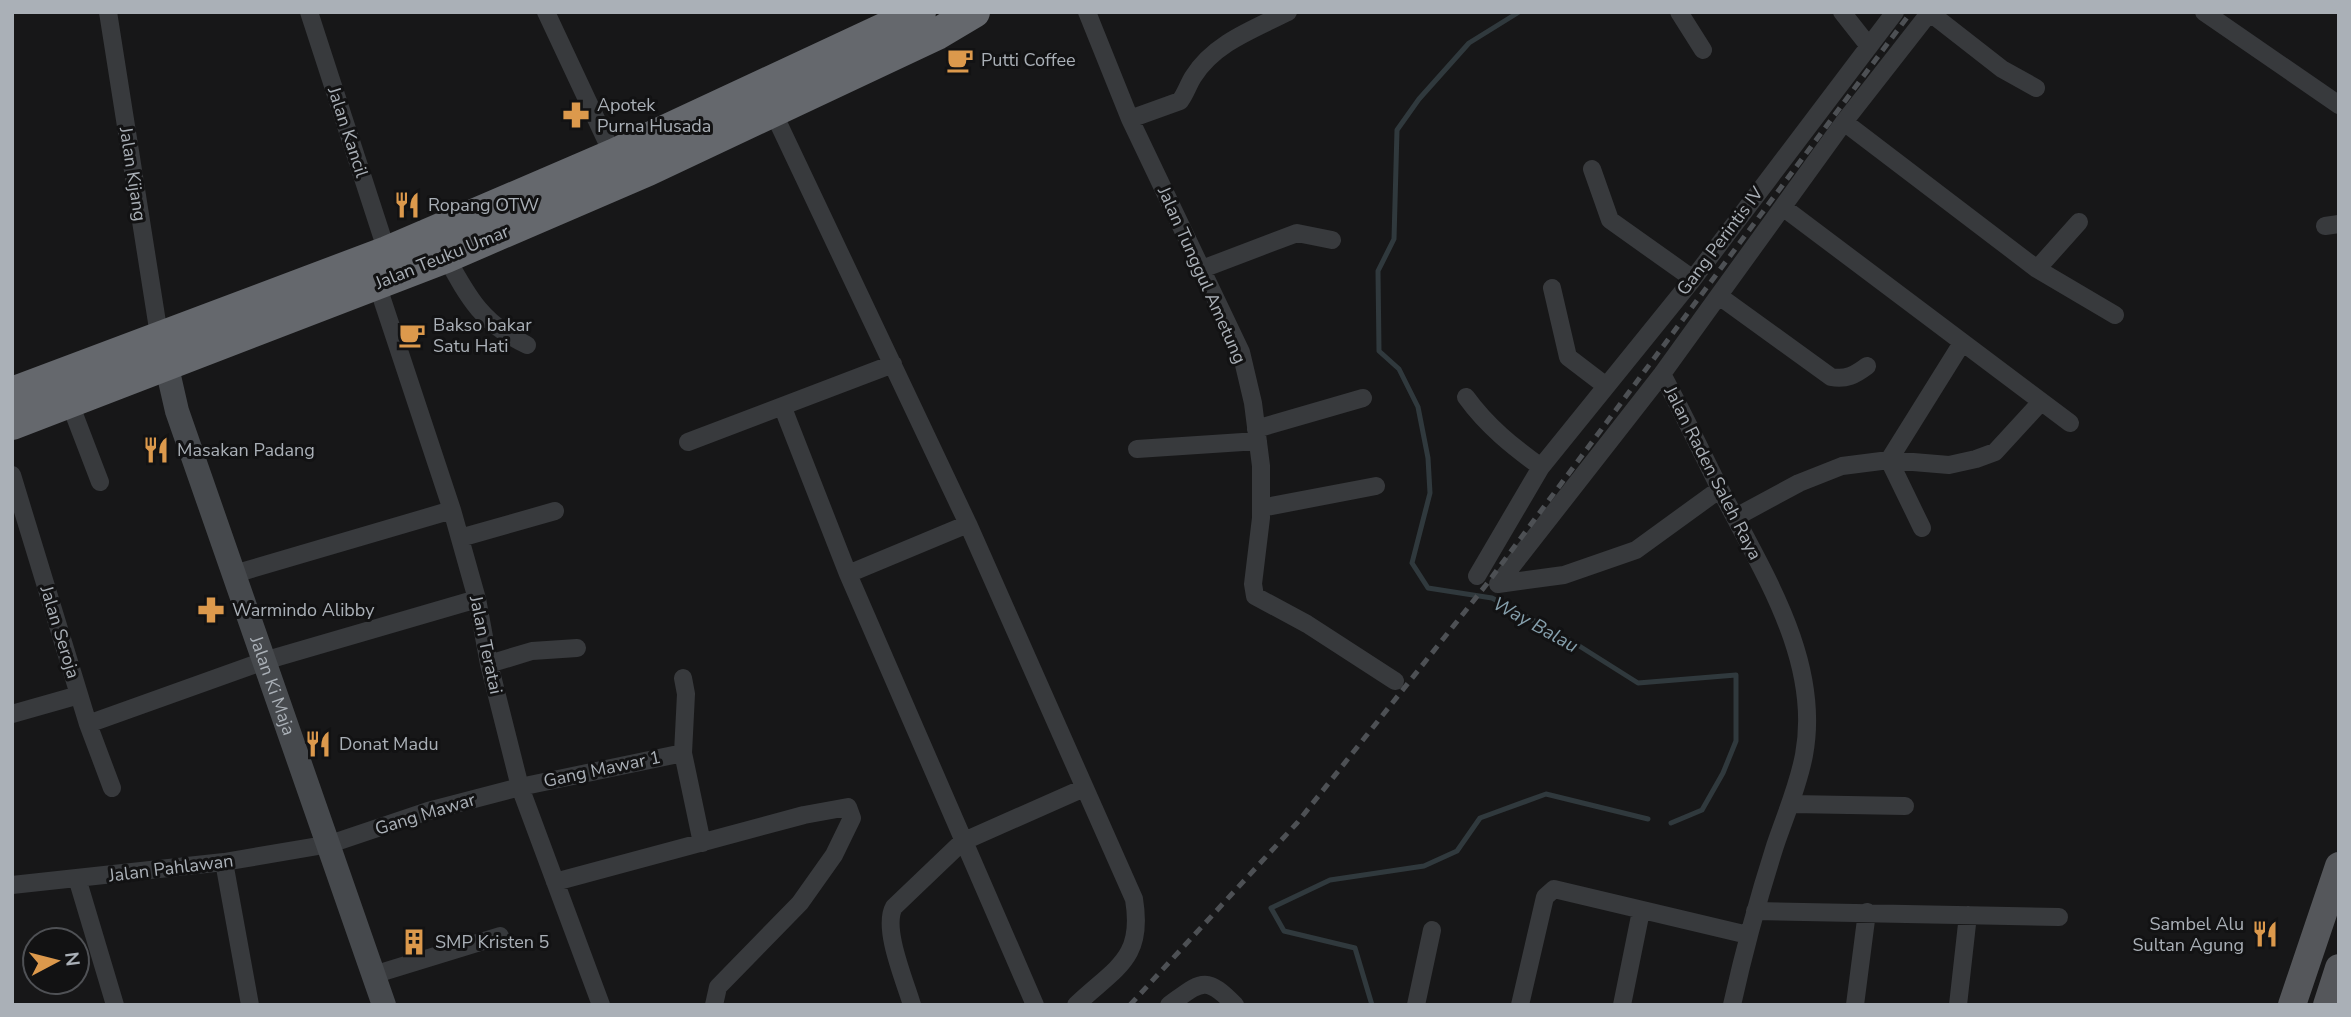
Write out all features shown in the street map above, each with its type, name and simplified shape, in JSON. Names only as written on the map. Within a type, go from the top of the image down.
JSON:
[{"type":"highway","name":"Jalan Teuku Umar","points":[[12,424],[69,401],[162,349],[613,155],[920,12]]},
{"type":"highway","name":"Jalan Teuku Umar","points":[[12,393],[377,284],[446,257],[773,112],[937,34],[974,12]]},
{"type":"main road","name":"Jalan Ki Maja","points":[[162,349],[177,411],[384,1005]]},
{"type":"main road","points":[[2292,1005],[2338,871]]},
{"type":"main road","points":[[2327,1005],[2339,968]]},
{"type":"street","name":"Jalan Kijang","points":[[108,12],[162,349]]},
{"type":"street","name":"Jalan Kancil","points":[[309,12],[387,252]]},
{"type":"street","points":[[546,12],[613,155]]},
{"type":"street","name":"Jalan Tunggul Ametung","points":[[1087,12],[1130,119],[1241,352],[1257,435],[1261,508],[1253,584],[1255,596],[1307,624],[1395,681]]},
{"type":"street","points":[[1130,119],[1180,101],[1192,78],[1216,53],[1244,32],[1287,12]]},
{"type":"street","points":[[1679,12],[1703,50]]},
{"type":"street","points":[[1842,12],[1868,45]]},
{"type":"street","name":"Gang Perintis IV","points":[[1477,576],[1541,467],[1693,279],[1895,12]]},
{"type":"street","points":[[1929,12],[2002,69],[2036,88]]},
{"type":"street","name":"Jalan Raden Saleh Raya","points":[[1732,1005],[1755,911],[1792,804],[1804,753],[1805,706],[1800,662],[1757,555],[1662,374],[1844,122],[1929,12]]},
{"type":"street","points":[[2204,12],[2339,105]]},
{"type":"street","points":[[773,112],[968,524],[1134,900],[1138,926],[1135,944],[1127,957],[1076,1005]]},
{"type":"street","points":[[1844,122],[2037,269],[2115,315]]},
{"type":"street","points":[[1592,169],[1609,220],[1693,279]]},
{"type":"street","points":[[1784,208],[2070,423]]},
{"type":"street","points":[[2037,269],[2079,222]]},
{"type":"street","points":[[1202,269],[1297,233],[1332,240]]},
{"type":"street","points":[[446,257],[464,290],[486,320],[501,332],[527,345]]},
{"type":"street","name":"Jalan Teratai","points":[[377,284],[460,538],[477,599],[489,664],[520,787],[601,1005]]},
{"type":"street","points":[[1552,288],[1568,357],[1606,386]]},
{"type":"street","points":[[1719,296],[1831,377],[1841,379],[1853,376],[1867,366]]},
{"type":"street","points":[[1889,460],[1962,344]]},
{"type":"street","points":[[688,442],[893,364]]},
{"type":"street","points":[[1662,374],[1498,584],[1564,575],[1636,550],[1720,489]]},
{"type":"street","points":[[1466,397],[1480,416],[1512,446],[1541,467]]},
{"type":"street","points":[[1137,449],[1257,435],[1363,398]]},
{"type":"street","points":[[69,401],[100,482]]},
{"type":"street","points":[[1736,517],[1799,483],[1842,466],[1889,460],[1949,465],[1995,452],[2040,403]]},
{"type":"street","points":[[783,408],[848,574],[1035,1005]]},
{"type":"street","points":[[1889,460],[1922,528]]},
{"type":"street","name":"Jalan Seroja","points":[[12,475],[88,724],[112,788]]},
{"type":"street","points":[[1261,508],[1376,486]]},
{"type":"street","points":[[234,574],[452,510]]},
{"type":"street","points":[[460,538],[555,511]]},
{"type":"street","points":[[848,574],[968,524]]},
{"type":"street","points":[[88,724],[264,661],[477,599]]},
{"type":"street","points":[[489,664],[532,651],[577,648]]},
{"type":"street","points":[[683,678],[686,694],[684,753],[702,843]]},
{"type":"street","points":[[12,714],[79,695]]},
{"type":"street","name":"Gang Mawar 1","points":[[520,787],[684,753]]},
{"type":"street","name":"Gang Mawar","points":[[330,844],[428,811],[520,787]]},
{"type":"street","points":[[912,1005],[891,934],[890,913],[962,842],[1084,788]]},
{"type":"street","points":[[1792,804],[1905,806]]},
{"type":"street","points":[[555,882],[804,815],[848,807],[852,810],[852,818],[817,879],[800,903],[725,979],[713,999],[714,1005]]},
{"type":"street","name":"Jalan Pahlawan","points":[[12,885],[224,862],[330,844]]},
{"type":"street","points":[[224,862],[250,1005]]},
{"type":"street","points":[[77,878],[115,1005]]},
{"type":"street","points":[[1520,1005],[1545,897],[1550,891],[1748,935]]},
{"type":"street","points":[[1622,1005],[1641,911]]},
{"type":"street","points":[[1755,911],[2059,917]]},
{"type":"street","points":[[1855,1005],[1867,912]]},
{"type":"street","points":[[1958,1005],[1968,915]]},
{"type":"street","points":[[1416,1005],[1432,930]]},
{"type":"street","points":[[373,975],[500,936]]},
{"type":"street","points":[[1169,1005],[1198,984],[1208,983],[1216,985],[1235,1005]]},
{"type":"waterway","name":"Way Balau","points":[[1519,12],[1469,43],[1419,99],[1397,130],[1394,239],[1378,271],[1379,351],[1399,369],[1418,407],[1428,458],[1430,493],[1412,563],[1428,588],[1492,598],[1573,642],[1638,683],[1736,675],[1736,741],[1723,773],[1702,810],[1671,823]]},
{"type":"waterway","name":"Way Balau","points":[[1372,1005],[1355,948],[1284,931],[1271,908],[1330,880],[1424,866],[1457,851],[1480,818],[1546,794],[1648,819]]},
{"type":"railway","points":[[1130,1005],[1297,823],[1486,585],[1911,12]]},
{"type":"place","name":"Putti Coffee","points":[[960,60]]},
{"type":"place","name":"Apotek Purna Husada","points":[[576,115]]},
{"type":"place","name":"Ropang OTW","points":[[407,205]]},
{"type":"place","name":"Bakso bakar Satu Hati","points":[[412,335]]},
{"type":"place","name":"Masakan Padang","points":[[156,450]]},
{"type":"place","name":"Warmindo Alibby","points":[[211,610]]},
{"type":"place","name":"Donat Madu","points":[[318,744]]},
{"type":"place","name":"Sambel Alu Sultan Agung","points":[[2265,934]]},
{"type":"place","name":"SMP Kristen 5","points":[[414,942]]}]
